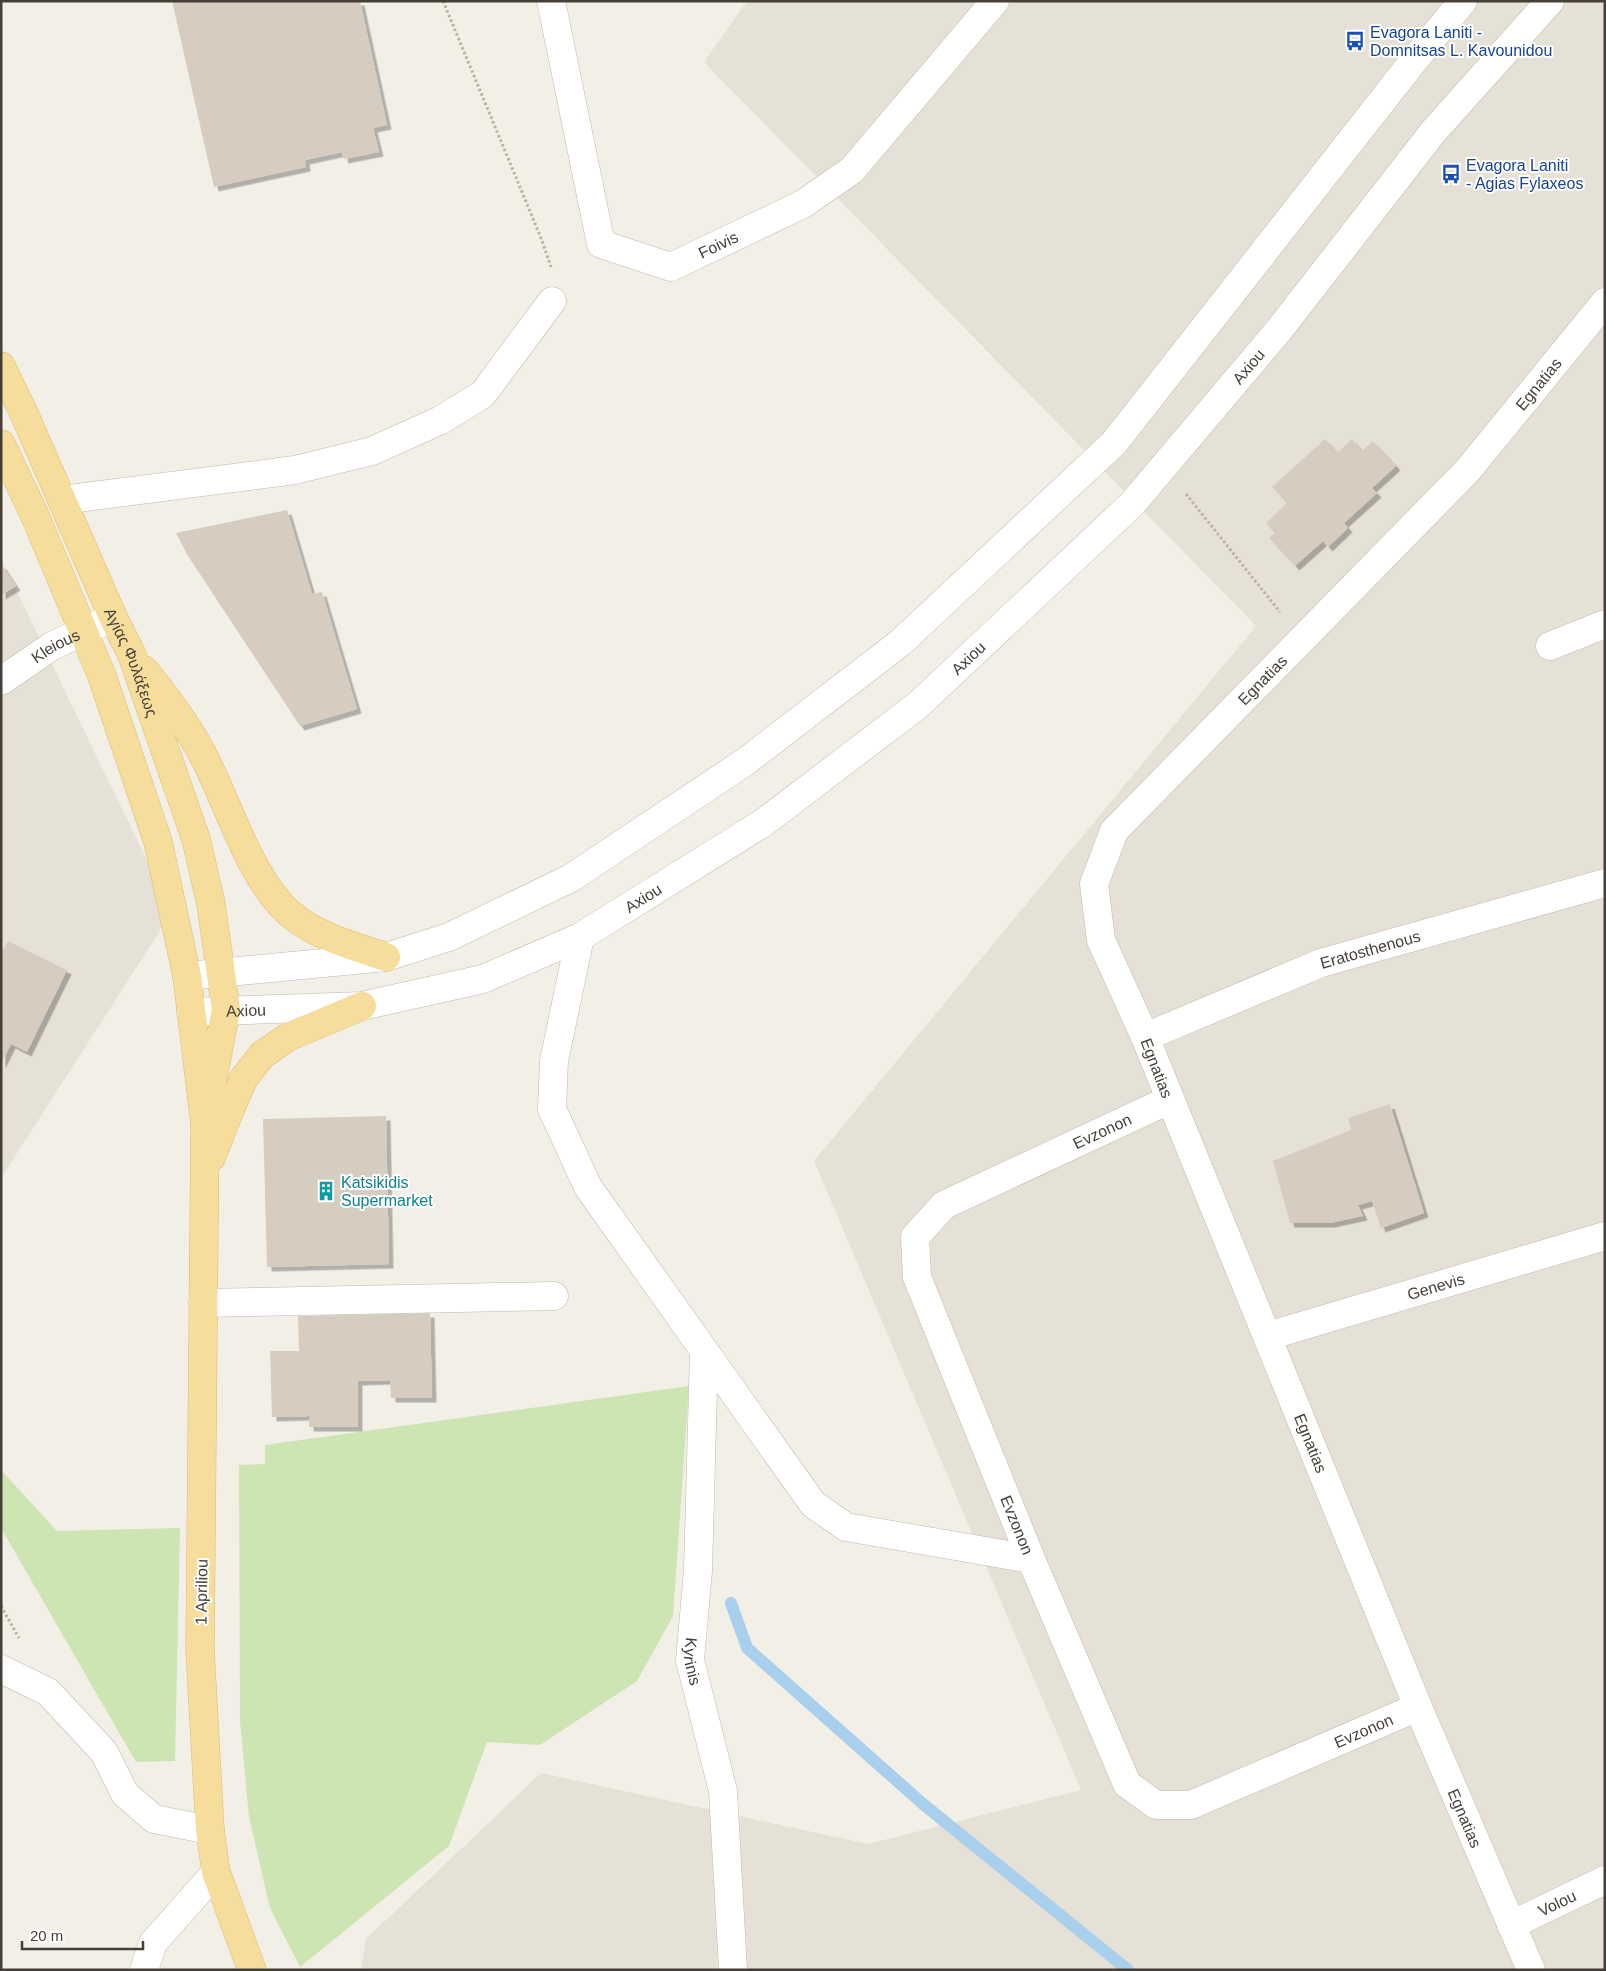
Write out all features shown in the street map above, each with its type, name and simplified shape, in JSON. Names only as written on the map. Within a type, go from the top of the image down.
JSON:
[{"type":"main road","name":"Αγίας Φυλάξεως","points":[[1,366],[113,617],[132,655],[196,839],[211,904],[226,1010],[204,1124]]},
{"type":"main road","name":"Αγίας Φυλάξεως","points":[[1,444],[35,516],[102,676],[158,842],[187,976],[204,1124]]},
{"type":"main road","points":[[132,655],[172,704],[205,759],[259,873],[282,906],[312,928],[344,943],[386,957]]},
{"type":"main road","points":[[204,1168],[214,1154],[222,1128],[244,1078],[262,1055],[288,1037],[362,1006]]},
{"type":"main road","name":"1 Apriliou","points":[[204,1124],[200,1650],[210,1830],[216,1872],[252,1970]]},
{"type":"street","name":"Foivis","points":[[550,1],[601,244],[670,267],[803,204],[852,170],[995,1]]},
{"type":"street","points":[[187,976],[386,957],[449,937],[571,878],[745,762],[900,643],[1114,443],[1415,59],[1463,1]]},
{"type":"street","name":"Axiou","points":[[191,1012],[362,1006],[484,979],[580,937],[763,823],[918,705],[1132,504],[1279,330],[1433,132],[1550,1]]},
{"type":"street","points":[[62,500],[295,470],[372,452],[441,420],[484,394],[552,301]]},
{"type":"street","name":"Egnatias","points":[[1531,1970],[1418,1707],[1268,1336],[1169,1100],[1145,1036],[1100,940],[1094,884],[1114,831],[1468,470],[1605,302]]},
{"type":"street","name":"Kleious","points":[[1,681],[52,646],[113,617]]},
{"type":"street","points":[[1550,646],[1605,624]]},
{"type":"street","name":"Eratosthenous","points":[[1145,1036],[1321,963],[1605,883]]},
{"type":"street","points":[[580,937],[554,1061],[552,1109],[588,1187],[813,1504],[846,1527],[1031,1559]]},
{"type":"street","name":"Evzonon","points":[[1169,1100],[944,1205],[915,1237],[917,1277],[1031,1559],[1127,1784],[1156,1804],[1191,1804],[1418,1707]]},
{"type":"street","name":"Genevis","points":[[1268,1336],[1605,1236]]},
{"type":"street","points":[[204,1303],[554,1296]]},
{"type":"street","name":"Kyrinis","points":[[704,1351],[698,1571],[690,1660],[723,1791],[733,1970]]},
{"type":"street","points":[[1,1669],[48,1692],[104,1752],[125,1794],[154,1819],[210,1830]]},
{"type":"street","points":[[144,1970],[153,1943],[216,1872]]},
{"type":"street","name":"Volou","points":[[1511,1925],[1605,1880]]},
{"type":"path","points":[[443,1],[552,268],[552,301]]},
{"type":"path","points":[[1164,466],[1301,640]]},
{"type":"shaded area","points":[[747,1],[1605,1],[1605,1970],[361,1970],[366,1939],[541,1773],[868,1844],[1081,1790],[814,1161],[1256,626],[704,62]]},
{"type":"shaded area","points":[[1,559],[172,912],[1,1178]]},
{"type":"green space","points":[[689,1386],[673,1616],[637,1681],[540,1745],[487,1742],[449,1846],[300,1967],[270,1908],[249,1817],[240,1721],[239,1465],[265,1464],[265,1445]]},
{"type":"green space","points":[[1,1470],[57,1531],[180,1528],[175,1761],[136,1762],[1,1528]]},
{"type":"building","points":[[172,1],[360,1],[387,125],[373,128],[379,152],[344,159],[342,152],[305,160],[306,167],[214,187]]},
{"type":"building","points":[[1325,439],[1337,453],[1352,439],[1362,451],[1373,441],[1396,466],[1372,488],[1377,493],[1344,523],[1348,528],[1328,547],[1323,541],[1295,566],[1269,538],[1275,533],[1266,523],[1287,503],[1272,487]]},
{"type":"building","points":[[287,510],[312,594],[322,592],[357,709],[300,726],[188,556],[176,533]]},
{"type":"building","points":[[1,564],[16,586],[1,595]]},
{"type":"building","points":[[8,941],[67,970],[27,1052],[11,1044],[1,1064],[1,954]]},
{"type":"building","points":[[1390,1104],[1424,1213],[1381,1228],[1372,1201],[1358,1205],[1363,1216],[1330,1223],[1290,1223],[1273,1161],[1351,1130],[1348,1118]]},
{"type":"building","name":"Katsikidis Supermarket","points":[[386,1116],[389,1264],[267,1267],[263,1119]]},
{"type":"building","points":[[430,1313],[432,1398],[391,1398],[390,1380],[358,1381],[358,1427],[309,1427],[309,1416],[272,1417],[270,1351],[299,1351],[298,1316]]},
{"type":"waterway","points":[[731,1603],[747,1648],[923,1804],[1128,1970]]},
{"type":"place","name":"Evagora Laniti - Domnitsas L. Kavounidou","points":[[1355,41]]},
{"type":"place","name":"Evagora Laniti - Agias Fylaxeos","points":[[1451,174]]},
{"type":"place","name":"Katsikidis Supermarket","points":[[326,1191]]}]
